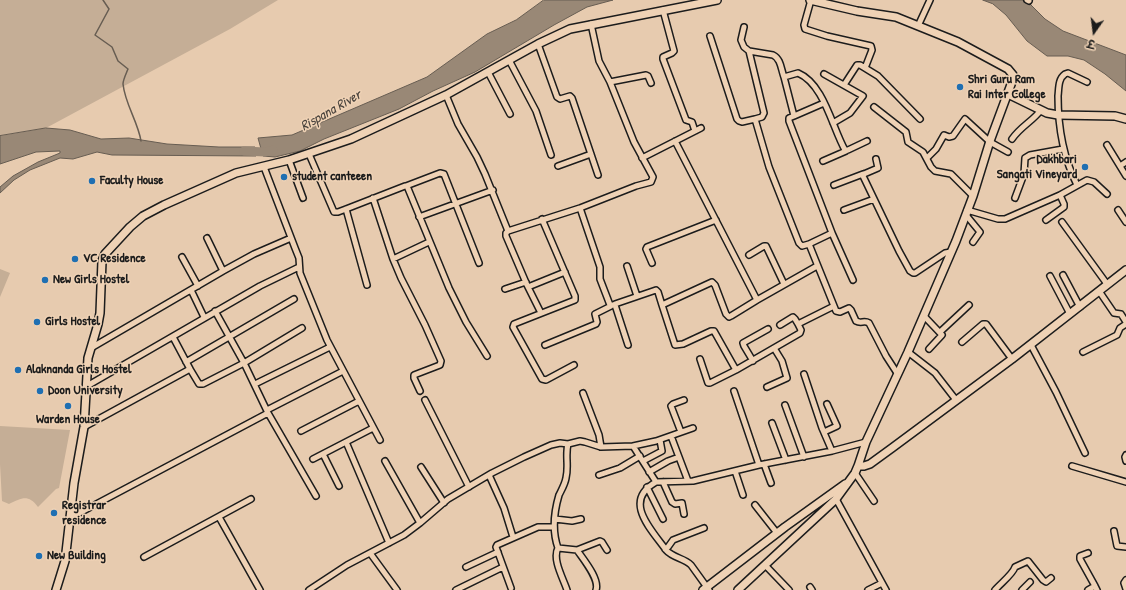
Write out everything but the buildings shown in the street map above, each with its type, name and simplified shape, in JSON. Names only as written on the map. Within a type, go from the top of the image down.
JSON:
[{"type":"main road","points":[[56,590],[65,561],[84,427],[88,358],[100,313],[102,262],[105,254],[130,227],[143,216],[164,205],[236,173],[289,160],[351,139],[446,95],[570,28],[717,0]]},
{"type":"main road","points":[[738,590],[836,499],[857,470],[866,442],[924,316],[967,212],[990,142],[1008,94],[1013,75],[1008,69],[958,42],[896,17],[857,11],[810,0]]},
{"type":"main road","points":[[1008,94],[1041,110],[1058,115],[1109,115],[1123,117],[1126,119]]},
{"type":"main road","points":[[857,470],[870,464],[1031,345],[1126,270]]},
{"type":"main road","points":[[706,589],[777,533],[851,480]]},
{"type":"street","points":[[810,0],[804,27],[807,30],[827,36],[871,46],[872,50],[865,68]]},
{"type":"street","points":[[918,26],[930,0]]},
{"type":"street","points":[[663,10],[674,51],[663,57],[663,59],[686,120],[692,122],[695,131]]},
{"type":"street","points":[[508,231],[580,208],[636,186],[651,182],[652,177],[627,125],[610,82],[599,61],[591,24]]},
{"type":"street","points":[[744,27],[740,40],[744,47],[749,50],[773,55],[780,62],[794,116]]},
{"type":"street","points":[[710,36],[739,121],[742,122],[762,117],[764,113],[749,50]]},
{"type":"street","points":[[538,44],[557,97],[560,99],[570,96],[572,98],[598,175]]},
{"type":"street","points":[[510,60],[536,111],[550,155]]},
{"type":"street","points":[[844,85],[857,66],[860,65],[878,76],[920,119]]},
{"type":"street","points":[[488,72],[510,114]]},
{"type":"street","points":[[784,77],[795,73],[801,74],[815,86],[844,149],[846,150]]},
{"type":"street","points":[[1078,185],[1068,165],[1063,149],[1058,115],[1059,92],[1060,82],[1063,76],[1068,73],[1087,82]]},
{"type":"street","points":[[824,74],[863,96],[850,113],[833,123]]},
{"type":"street","points":[[610,82],[646,75],[649,77],[651,83]]},
{"type":"street","points":[[446,95],[458,124],[477,157],[493,190],[508,231],[506,236],[541,313]]},
{"type":"street","points":[[824,103],[789,118],[788,121],[852,280]]},
{"type":"street","points":[[874,107],[904,130],[908,135],[908,142],[924,152],[931,168],[935,171],[951,174],[973,196]]},
{"type":"street","points":[[1012,139],[1020,128],[1035,117],[1041,110]]},
{"type":"street","points":[[755,119],[769,167],[799,243],[802,246],[809,244],[832,233]]},
{"type":"street","points":[[927,158],[936,149],[944,135],[949,137],[953,136],[965,119],[990,142],[1008,152]]},
{"type":"street","points":[[642,158],[701,128]]},
{"type":"street","points":[[675,141],[757,300]]},
{"type":"street","points":[[823,161],[867,141]]},
{"type":"street","points":[[1107,145],[1126,176]]},
{"type":"street","points":[[1015,198],[1024,174],[1025,158],[1030,155],[1063,149]]},
{"type":"street","points":[[309,154],[334,212],[338,212],[443,173],[479,263]]},
{"type":"street","points":[[558,166],[591,154]]},
{"type":"street","points":[[834,185],[878,168],[876,159]]},
{"type":"street","points":[[289,160],[303,198]]},
{"type":"street","points":[[1120,166],[1126,162]]},
{"type":"street","points":[[264,167],[299,258],[300,273],[320,324],[330,347],[380,440]]},
{"type":"street","points":[[863,174],[898,251],[911,272],[915,273],[945,253],[951,252]]},
{"type":"street","points":[[967,212],[1004,219],[1060,195],[1084,181],[1090,180],[1098,185],[1107,194]]},
{"type":"street","points":[[406,186],[459,310],[487,356]]},
{"type":"street","points":[[419,217],[493,190]]},
{"type":"street","points":[[1046,220],[1064,207],[1060,195]]},
{"type":"street","points":[[373,198],[393,259],[442,362],[440,365],[414,375],[420,391]]},
{"type":"street","points":[[844,210],[874,199]]},
{"type":"street","points":[[580,208],[600,267],[600,279],[613,305],[628,345]]},
{"type":"street","points":[[346,209],[367,285]]},
{"type":"street","points":[[1118,210],[1126,222]]},
{"type":"street","points":[[967,212],[980,232],[973,242]]},
{"type":"street","points":[[542,219],[576,296],[575,300],[512,326],[540,378],[546,380],[574,365]]},
{"type":"street","points":[[652,263],[646,249],[647,247],[716,220]]},
{"type":"street","points":[[1062,222],[1107,284]]},
{"type":"street","points":[[207,238],[223,271]]},
{"type":"street","points":[[91,348],[223,271],[254,254],[291,238]]},
{"type":"street","points":[[393,259],[429,242]]},
{"type":"street","points":[[809,244],[834,306],[838,312],[849,308],[852,310],[856,321],[865,321],[869,323],[886,356],[897,373]]},
{"type":"street","points":[[749,255],[766,246],[784,284]]},
{"type":"street","points":[[182,257],[198,286]]},
{"type":"street","points":[[627,266],[637,296]]},
{"type":"street","points":[[662,305],[710,282],[715,284],[726,314],[729,317],[817,266]]},
{"type":"street","points":[[87,386],[204,317],[260,286],[299,267]]},
{"type":"street","points":[[505,289],[565,272]]},
{"type":"street","points":[[1063,275],[1080,306]]},
{"type":"street","points":[[1050,276],[1070,314]]},
{"type":"street","points":[[191,290],[204,317]]},
{"type":"street","points":[[544,345],[596,324],[595,314],[613,305],[656,290],[658,292],[675,345],[684,344],[714,331],[736,370]]},
{"type":"street","points":[[1083,352],[1116,335],[1120,328],[1126,324],[1121,314],[1114,313],[1099,291]]},
{"type":"street","points":[[186,362],[294,299]]},
{"type":"street","points":[[929,349],[941,336],[940,332],[969,305]]},
{"type":"street","points":[[798,324],[834,306]]},
{"type":"street","points":[[215,311],[244,363],[268,412],[316,496]]},
{"type":"street","points":[[924,316],[940,332]]},
{"type":"street","points":[[700,359],[709,383],[753,361],[800,333],[801,330],[793,318],[780,325]]},
{"type":"street","points":[[962,342],[983,324],[986,324],[1012,359]]},
{"type":"street","points":[[173,336],[190,369],[197,380],[202,384],[244,363],[302,328]]},
{"type":"street","points":[[753,361],[743,343],[768,329]]},
{"type":"street","points":[[1031,345],[1056,392],[1085,453]]},
{"type":"street","points":[[255,384],[330,347]]},
{"type":"street","points":[[767,387],[787,378],[782,361],[774,348]]},
{"type":"street","points":[[908,352],[935,373],[956,400]]},
{"type":"street","points":[[84,427],[190,369]]},
{"type":"street","points":[[70,518],[343,371]]},
{"type":"street","points":[[804,374],[832,451]]},
{"type":"street","points":[[734,391],[761,465],[772,482]]},
{"type":"street","points":[[583,393],[599,435],[601,447]]},
{"type":"street","points":[[425,400],[469,487]]},
{"type":"street","points":[[681,432],[671,406],[684,400]]},
{"type":"street","points":[[301,431],[358,401]]},
{"type":"street","points":[[824,432],[837,426],[827,404]]},
{"type":"street","points":[[786,405],[804,457]]},
{"type":"street","points":[[772,423],[786,460]]},
{"type":"street","points":[[313,459],[374,428]]},
{"type":"street","points":[[309,590],[420,524],[444,503],[469,487],[489,475],[550,445],[585,442],[601,447],[633,446],[660,440],[693,428]]},
{"type":"street","points":[[671,436],[688,481]]},
{"type":"street","points":[[599,475],[662,451],[660,440]]},
{"type":"street","points":[[346,442],[389,543]]},
{"type":"street","points":[[706,589],[692,564],[670,554],[643,518],[640,510],[641,497],[647,487],[656,482],[688,481],[832,451],[866,442]]},
{"type":"street","points":[[567,590],[555,558],[558,548],[554,537],[554,527],[559,496],[566,478],[566,452],[568,444]]},
{"type":"street","points":[[633,446],[656,482]]},
{"type":"street","points":[[323,454],[340,486]]},
{"type":"street","points":[[1126,455],[1126,461]]},
{"type":"street","points":[[650,472],[668,461],[679,457]]},
{"type":"street","points":[[385,461],[420,524]]},
{"type":"street","points":[[1072,466],[1126,482]]},
{"type":"street","points":[[421,468],[444,503]]},
{"type":"street","points":[[857,470],[874,501]]},
{"type":"street","points":[[735,471],[743,495]]},
{"type":"street","points":[[489,475],[504,508],[513,538]]},
{"type":"street","points":[[663,482],[672,502],[675,504],[682,503],[684,514]]},
{"type":"street","points":[[647,487],[663,519]]},
{"type":"street","points":[[144,557],[251,499]]},
{"type":"street","points":[[836,499],[886,590]]},
{"type":"street","points":[[755,505],[777,533]]},
{"type":"street","points":[[219,517],[260,590]]},
{"type":"street","points":[[555,519],[572,521],[581,519]]},
{"type":"street","points":[[511,588],[498,552],[497,545],[538,528],[554,527]]},
{"type":"street","points":[[665,549],[674,540],[704,528]]},
{"type":"street","points":[[1114,532],[1117,546],[1126,547]]},
{"type":"street","points":[[558,548],[577,550],[600,541],[607,550]]},
{"type":"street","points":[[577,550],[591,572],[597,585],[596,590]]},
{"type":"street","points":[[466,567],[498,552]]},
{"type":"street","points":[[370,553],[397,590]]},
{"type":"street","points":[[1088,553],[1080,556],[1080,559],[1096,588],[1088,590]]},
{"type":"street","points":[[995,590],[1002,581],[1014,572],[1015,567],[1028,561],[1043,580],[1046,582],[1051,578]]},
{"type":"street","points":[[765,565],[789,590]]},
{"type":"street","points":[[456,590],[503,567]]},
{"type":"street","points":[[1126,580],[1124,583],[1126,589]]},
{"type":"street","points":[[1022,590],[1030,582]]},
{"type":"street","points":[[868,590],[882,583]]},
{"type":"shaded area","points":[[0,0],[278,0],[230,29],[46,128],[0,137]]},
{"type":"shaded area","points":[[544,0],[613,0],[587,7],[475,72],[433,91],[399,109],[324,139],[300,151],[275,157],[263,156],[258,138],[292,135],[427,77],[487,34],[516,20]]},
{"type":"shaded area","points":[[983,0],[1026,0],[1045,19],[1063,31],[1126,55],[1126,91],[1105,74],[1084,60],[1068,56],[1047,56],[1027,41],[1006,15],[993,4]]},
{"type":"shaded area","points":[[46,128],[70,130],[101,139],[129,138],[167,144],[219,147],[255,147],[256,156],[112,155],[97,152],[73,159],[60,158],[30,170],[14,180],[0,193],[0,187],[13,176],[38,162],[60,153],[60,151],[36,152],[0,164],[0,136]]},
{"type":"shaded area","points":[[0,269],[10,273],[0,297]]},
{"type":"shaded area","points":[[0,426],[70,430],[59,488],[56,489],[38,507],[31,500],[25,498],[9,504],[2,501]]},
{"type":"waterway","points":[[103,0],[109,9],[95,35],[112,47],[118,61],[128,69],[123,82],[124,91],[141,141]]},
{"type":"waterway","name":"Rispana River","points":[[244,151],[265,152],[273,150]]},
{"type":"place","name":"Shri Guru Ram Rai Inter College","points":[[960,87]]},
{"type":"place","name":"Dakhbari Sangati Vineyard","points":[[1085,167]]},
{"type":"place","name":"student canteeen","points":[[284,177]]},
{"type":"place","name":"Faculty House","points":[[92,181]]},
{"type":"place","name":"VC Residence","points":[[75,259]]},
{"type":"place","name":"New Girls Hostel","points":[[45,280]]},
{"type":"place","name":"Girls Hostel","points":[[37,322]]},
{"type":"place","name":"Alaknanda Girls Hostel","points":[[18,370]]},
{"type":"place","name":"Doon University","points":[[40,391]]},
{"type":"place","name":"Warden House","points":[[68,406]]},
{"type":"place","name":"Registrar residence","points":[[54,513]]},
{"type":"place","name":"New Building","points":[[39,556]]}]
